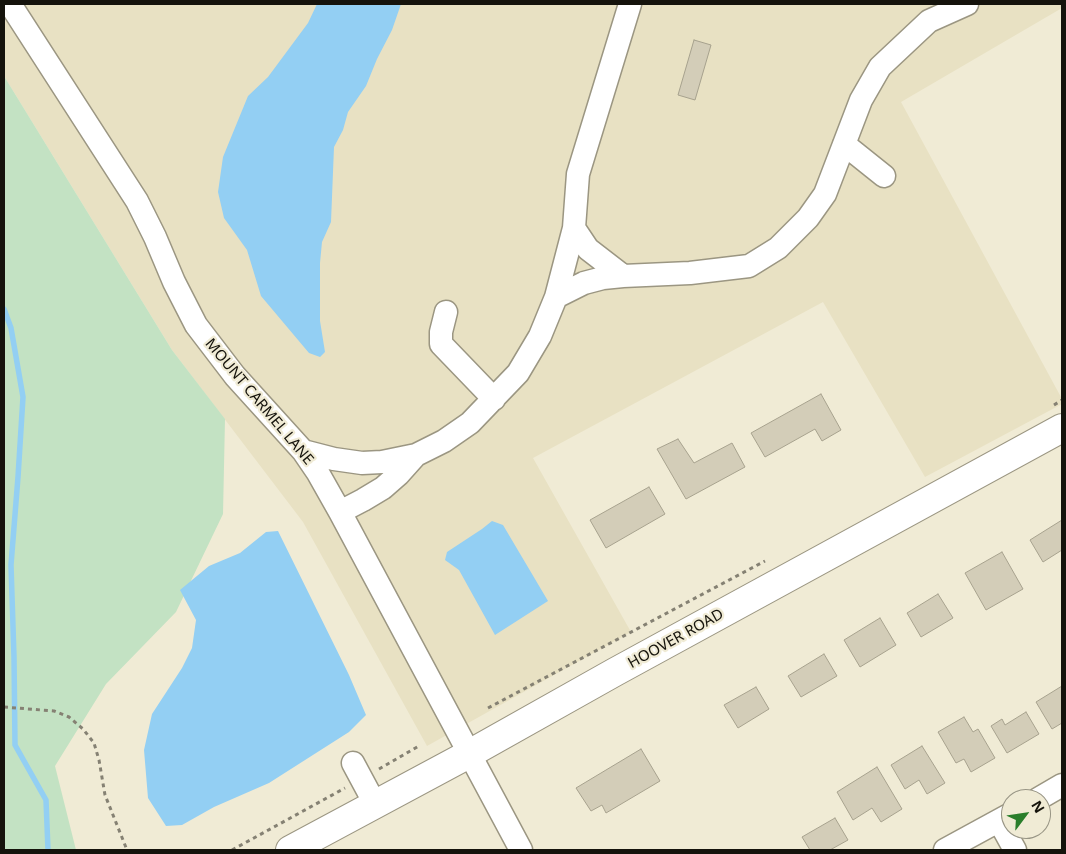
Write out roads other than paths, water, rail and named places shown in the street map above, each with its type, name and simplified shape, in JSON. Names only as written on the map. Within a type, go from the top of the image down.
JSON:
[{"type":"main road","name":"HOOVER ROAD","points":[[290,850],[469,754],[615,672],[1058,416]]},
{"type":"street","name":"MOUNT CARMEL LANE","points":[[10,4],[137,201],[196,325],[235,376],[303,452],[318,474],[521,850]]},
{"type":"street","points":[[303,452],[362,463],[382,462],[416,455],[470,423],[518,373],[540,336],[556,297],[574,228],[578,174],[630,4]]},
{"type":"street","points":[[556,297],[584,283],[603,278],[690,273],[749,266],[778,248],[808,218],[825,194],[861,100],[880,67],[930,20],[967,4]]},
{"type":"street","points":[[844,144],[884,176]]},
{"type":"street","points":[[574,228],[588,249],[623,276]]},
{"type":"street","points":[[446,312],[441,332],[441,344],[494,399]]},
{"type":"street","points":[[340,512],[383,488],[416,455]]},
{"type":"street","points":[[358,771],[375,804]]},
{"type":"street","points":[[1051,792],[1062,786]]},
{"type":"street","points":[[945,850],[1001,820]]},
{"type":"water","points":[[317,4],[401,4],[392,30],[366,86],[348,112],[343,130],[334,147],[331,222],[322,242],[320,263],[320,321],[325,352],[320,357],[309,353],[261,296],[247,250],[224,218],[218,192],[223,157],[248,96],[268,77],[308,23]]},
{"type":"water","points":[[492,521],[503,525],[548,601],[495,635],[459,570],[445,560],[447,552]]},
{"type":"water","points":[[278,531],[349,675],[366,715],[349,732],[269,783],[214,807],[182,825],[166,826],[148,798],[144,750],[152,714],[182,668],[192,648],[196,620],[180,590],[209,566],[240,553],[266,532]]},
{"type":"waterway","points":[[4,309],[11,328],[23,397],[11,565],[15,745],[46,800],[48,850]]}]
